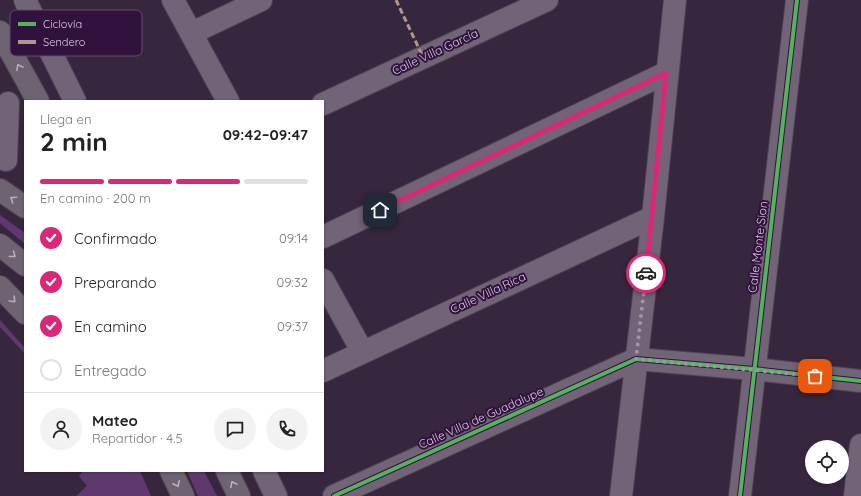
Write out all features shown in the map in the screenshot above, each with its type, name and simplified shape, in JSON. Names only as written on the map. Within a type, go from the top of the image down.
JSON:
[{"type":"main road","points":[[0,32],[10,50]]},
{"type":"main road","points":[[13,56],[37,100]]},
{"type":"main road","points":[[0,190],[24,206]]},
{"type":"main road","points":[[0,245],[24,264]]},
{"type":"main road","points":[[0,288],[24,312]]},
{"type":"main road","points":[[171,472],[183,496]]},
{"type":"main road","points":[[227,472],[239,496]]},
{"type":"street","points":[[25,0],[30,10]]},
{"type":"street","points":[[173,0],[227,100]]},
{"type":"street","points":[[192,33],[261,0]]},
{"type":"street","name":"Calle Villa García","points":[[324,104],[547,0]]},
{"type":"street","points":[[621,496],[653,217],[666,73],[675,0]]},
{"type":"street","name":"Calle Monte Sion","points":[[740,496],[797,0]]},
{"type":"street","points":[[53,56],[75,100]]},
{"type":"street","points":[[324,237],[666,73]]},
{"type":"street","points":[[4,158],[6,103]]},
{"type":"street","name":"Calle Villa Rica","points":[[324,370],[362,351],[653,217]]},
{"type":"street","points":[[324,282],[362,351]]},
{"type":"street","points":[[636,359],[754,369],[861,381]]},
{"type":"street","name":"Calle Villa de Guadalupe","points":[[334,496],[636,359]]},
{"type":"street","points":[[855,496],[861,445]]},
{"type":"street","points":[[264,472],[276,496]]},
{"type":"shaded area","points":[[0,215],[24,232],[24,243],[0,223]]},
{"type":"shaded area","points":[[0,320],[24,347],[24,353],[0,327]]},
{"type":"shaded area","points":[[82,472],[140,472],[151,496],[76,496],[87,486],[79,476]]},
{"type":"shaded area","points":[[187,472],[205,472],[217,496],[198,496]]},
{"type":"marked path","points":[[396,0],[423,57]]},
{"type":"cycle path","points":[[740,496],[797,0]]},
{"type":"cycle path","points":[[334,496],[636,359],[754,369],[861,381]]},
{"type":"way so far","points":[[646,273],[636,359],[754,369],[815,376]]},
{"type":"route","points":[[380,210],[666,73],[653,217],[646,273]]}]
